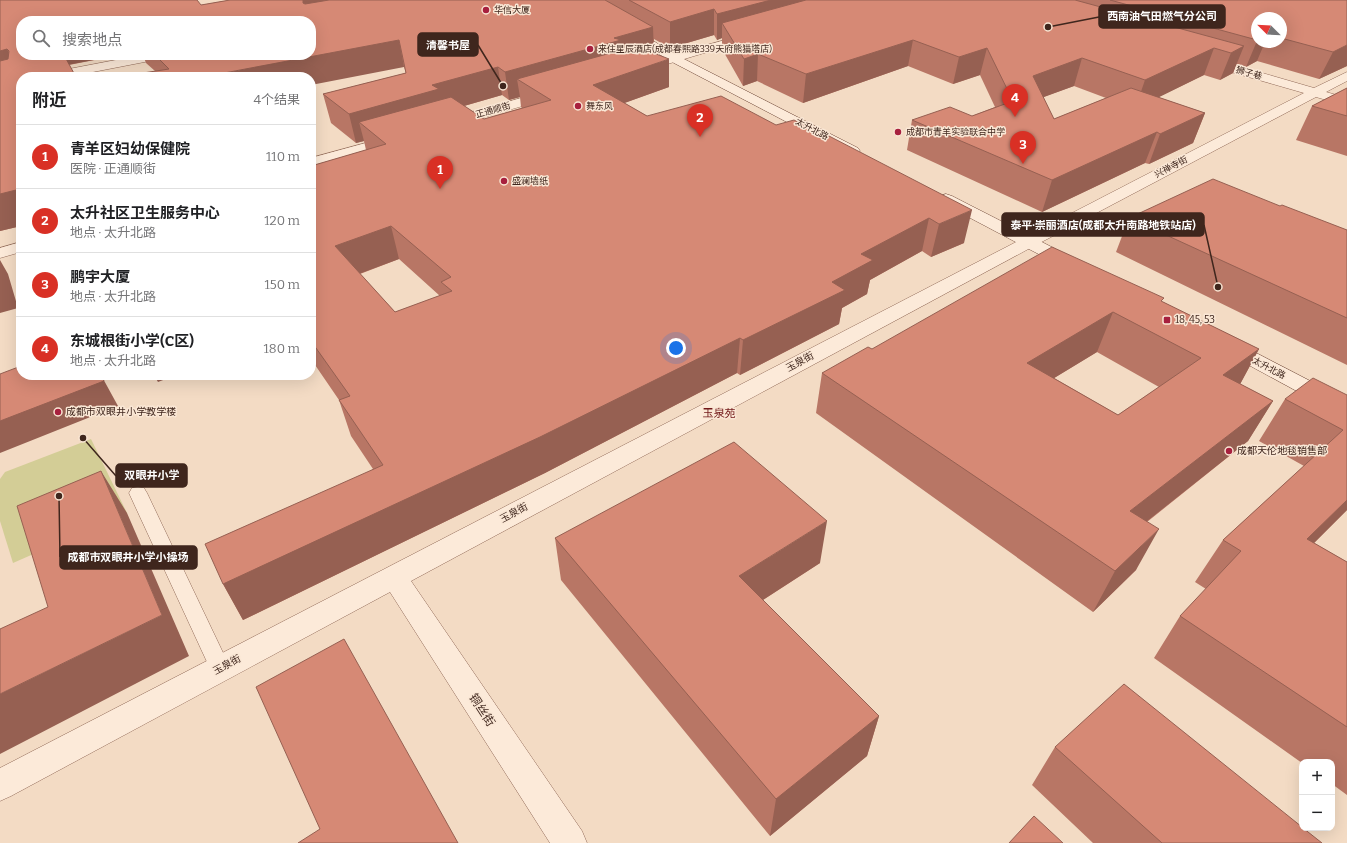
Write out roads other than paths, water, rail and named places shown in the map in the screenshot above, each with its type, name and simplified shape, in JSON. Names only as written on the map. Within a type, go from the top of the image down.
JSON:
[{"type":"street","name":"太升北路","points":[[577,0],[674,58],[865,157]]},
{"type":"street","points":[[637,69],[758,33]]},
{"type":"street","name":"狮子巷","points":[[1199,59],[1347,102]]},
{"type":"street","points":[[73,72],[135,60]]},
{"type":"street","name":"兴禅寺街","points":[[1028,242],[1313,92],[1347,76]]},
{"type":"street","name":"正通顺街","points":[[440,126],[561,91]]},
{"type":"street","points":[[316,162],[410,135]]},
{"type":"street","points":[[936,194],[1083,271]]},
{"type":"street","name":"玉泉街","points":[[0,785],[1028,242]]},
{"type":"street","points":[[0,253],[16,248]]},
{"type":"street","name":"太升北路","points":[[1215,340],[1347,409]]},
{"type":"street","name":"铜丝街","points":[[394,577],[570,843]]},
{"type":"lane","points":[[138,493],[220,668]]},
{"type":"place","name":"华信大厦","points":[[486,10]]},
{"type":"place","name":"西南油气田燃气分公司","points":[[1048,27]]},
{"type":"place","name":"来住星辰酒店(成都春熙路339天府熊猫塔店)","points":[[590,49]]},
{"type":"place","name":"清馨书屋","points":[[503,86]]},
{"type":"place","name":"舞东风","points":[[578,106]]},
{"type":"place","name":"东城根街小学(C区)","points":[[1015,117]]},
{"type":"place","name":"成都市青羊实验联合中学","points":[[898,132]]},
{"type":"place","name":"太升社区卫生服务中心","points":[[700,137]]},
{"type":"place","name":"鹏宇大厦","points":[[1023,164]]},
{"type":"place","name":"盛澜墙纸","points":[[504,181]]},
{"type":"place","name":"青羊区妇幼保健院","points":[[440,189]]},
{"type":"place","name":"泰平·崇丽酒店(成都太升南路地铁站店)","points":[[1218,287]]},
{"type":"place","name":"18, 45, 53","points":[[1167,320]]},
{"type":"place","name":"成都市双眼井小学教学楼","points":[[58,412]]},
{"type":"place","name":"双眼井小学","points":[[83,438]]},
{"type":"place","name":"成都天伦地毯销售部","points":[[1229,451]]},
{"type":"place","name":"成都市双眼井小学小操场","points":[[59,496]]},
{"type":"district","name":"玉泉苑","points":[[719,413]]}]
